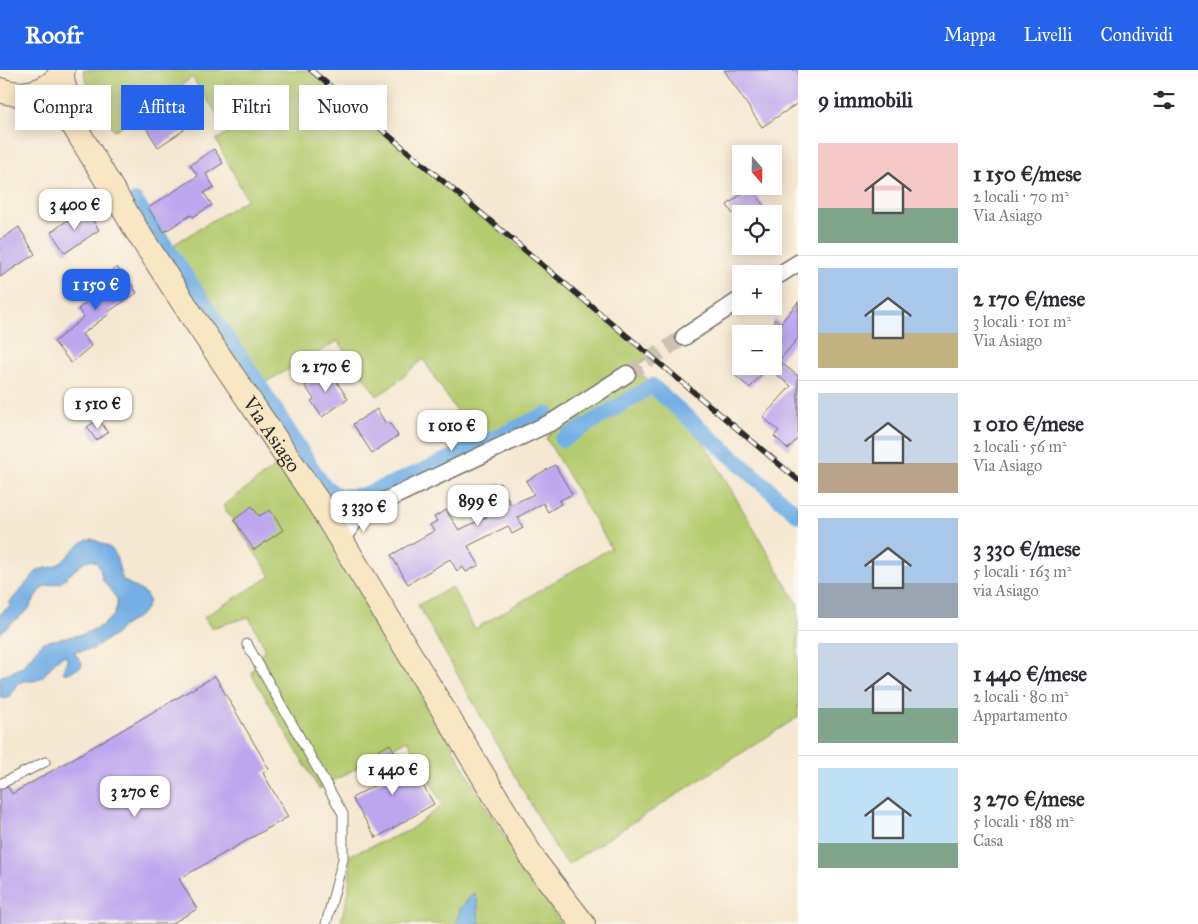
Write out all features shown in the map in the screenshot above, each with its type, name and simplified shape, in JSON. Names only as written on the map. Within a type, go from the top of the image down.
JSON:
[{"type":"main road","name":"Via Asiago","points":[[47,85],[62,72],[65,85]]},
{"type":"main road","name":"Via Asiago","points":[[0,90],[15,93]]},
{"type":"main road","name":"Via Asiago","points":[[77,130],[137,231],[194,319],[320,505],[535,862],[583,924]]},
{"type":"street","points":[[782,273],[798,262]]},
{"type":"street","points":[[684,337],[732,305]]},
{"type":"street","points":[[320,505],[341,513],[363,511],[554,421],[627,374]]},
{"type":"street","points":[[343,543],[346,532],[363,511]]},
{"type":"lane","points":[[247,644],[343,814],[343,859],[326,924]]},
{"type":"lane","points":[[0,784],[45,762]]},
{"type":"green space","points":[[83,70],[309,70],[327,85],[299,85],[299,130],[380,130],[649,357],[598,392],[483,453],[423,359],[391,387],[377,396],[338,341],[252,390],[160,253],[247,199],[216,140],[229,132],[228,130],[289,130],[289,85],[214,85],[214,110],[204,95],[204,85],[197,85],[192,77],[182,85],[121,85],[121,127],[114,131],[111,126],[111,85],[88,85]]},
{"type":"green space","points":[[640,373],[686,412],[798,605],[798,717],[568,864],[559,854],[418,605],[452,587],[475,629],[611,548],[546,438],[560,424]]},
{"type":"green space","points":[[285,459],[381,619],[486,807],[561,924],[340,924],[349,891],[350,855],[408,831],[443,805],[407,740],[319,789],[251,673],[265,648],[249,617],[211,628],[204,617],[271,576],[223,506]]},
{"type":"water","points":[[92,539],[113,550],[123,580],[145,593],[149,600],[145,610],[94,649],[74,652],[82,663],[81,667],[66,674],[63,672],[67,660],[66,655],[57,660],[39,679],[22,681],[8,698],[0,697],[0,677],[22,667],[43,642],[84,634],[103,625],[114,615],[117,599],[102,579],[100,568],[96,562],[91,560],[85,561],[60,583],[45,586],[39,591],[28,610],[0,634],[0,614],[10,606],[9,603],[37,571],[57,565],[77,546],[86,540]]},
{"type":"water","points":[[474,892],[480,924],[455,924],[461,908]]},
{"type":"building","points":[[724,70],[798,70],[798,103],[762,127]]},
{"type":"building","points":[[147,130],[184,130],[158,147]]},
{"type":"building","points":[[214,149],[223,163],[206,174],[214,187],[204,193],[212,205],[193,217],[191,215],[164,232],[148,208],[198,176],[190,165]]},
{"type":"building","points":[[740,195],[756,195],[763,205],[732,205],[732,212],[727,205]]},
{"type":"building","points":[[86,210],[99,230],[65,253],[51,232],[75,215],[76,217]]},
{"type":"building","points":[[19,227],[35,254],[0,277],[0,240]]},
{"type":"building","points":[[117,267],[120,272],[122,271],[137,293],[108,312],[109,314],[82,334],[91,346],[71,363],[54,342],[84,317],[78,309],[94,296],[87,287]]},
{"type":"building","points":[[798,302],[798,338],[782,357],[782,325],[774,325],[774,319],[780,324]]},
{"type":"building","points":[[782,363],[798,376],[798,438],[788,449],[774,436],[779,431],[763,417],[791,386],[777,375],[782,375]]},
{"type":"building","points":[[329,370],[348,399],[322,417],[311,401],[314,399],[305,386]]},
{"type":"building","points":[[734,375],[761,375],[750,388]]},
{"type":"building","points":[[377,409],[386,424],[389,422],[398,436],[372,453],[353,424]]},
{"type":"building","points":[[99,419],[108,433],[96,440],[87,427]]},
{"type":"building","points":[[555,465],[572,494],[559,501],[561,504],[548,512],[543,503],[518,517],[523,528],[512,534],[508,526],[468,546],[479,565],[466,572],[463,567],[457,571],[450,559],[408,584],[391,555],[434,531],[430,525],[437,521],[434,517],[446,510],[459,530],[487,517],[476,496],[500,483],[511,505],[534,494],[526,481]]},
{"type":"building","points":[[252,506],[259,516],[270,510],[283,530],[254,550],[234,520]]},
{"type":"building","points":[[215,676],[269,769],[263,773],[288,817],[179,879],[197,909],[171,924],[0,924],[0,790],[8,787],[12,794]]},
{"type":"building","points":[[390,744],[404,768],[410,764],[434,804],[376,838],[352,798],[391,776],[376,752]]},
{"type":"waterway","points":[[135,201],[256,380],[322,484],[333,493],[342,497],[364,495],[418,473],[547,414]]},
{"type":"waterway","points":[[562,440],[652,386],[798,515]]},
{"type":"tunnel","points":[[627,374],[684,337]]},
{"type":"railway","points":[[311,70],[798,480]]}]
